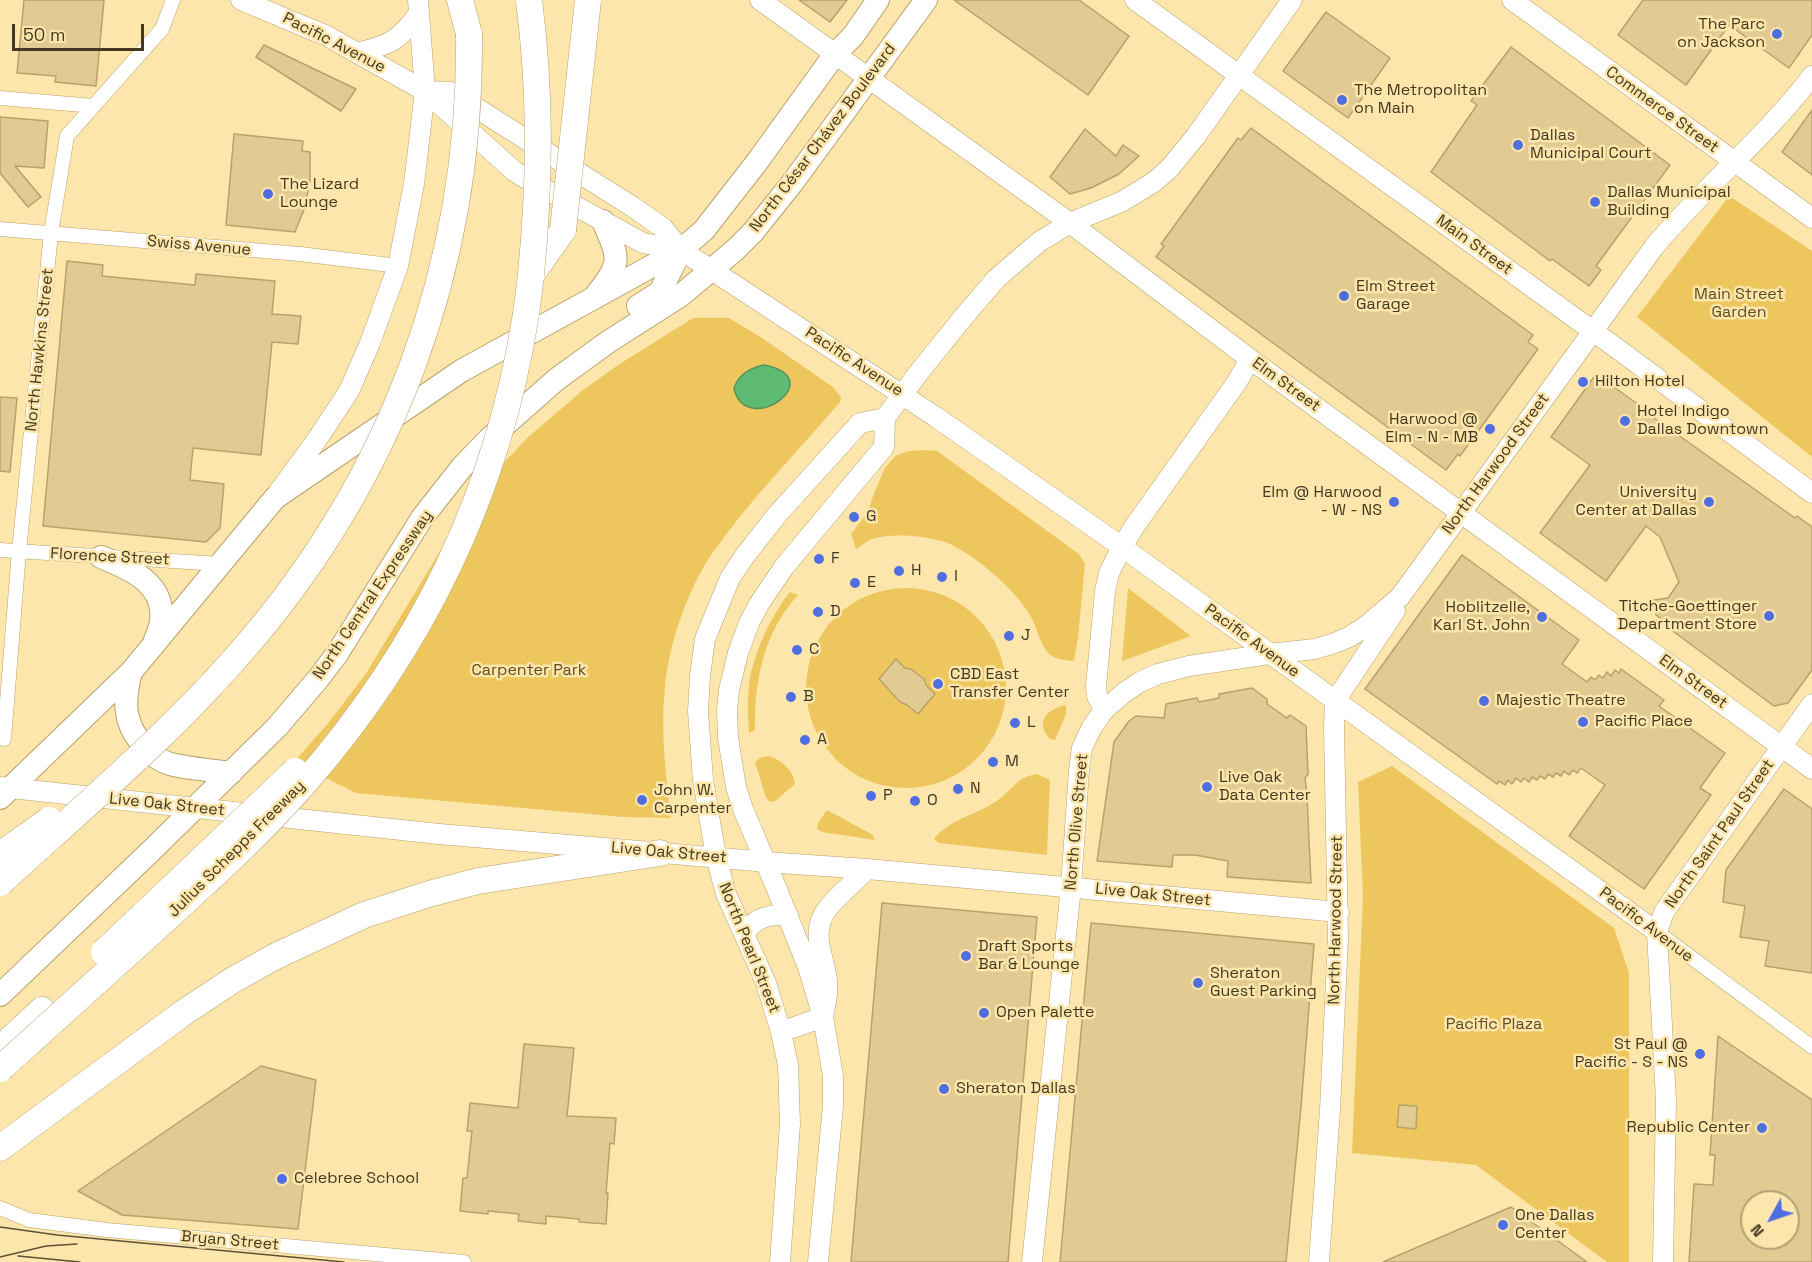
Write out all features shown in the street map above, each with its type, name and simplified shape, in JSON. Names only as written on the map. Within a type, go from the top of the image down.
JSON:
[{"type":"highway","points":[[460,0],[469,34]]},
{"type":"highway","points":[[0,884],[133,761],[224,670],[282,602],[338,522],[383,437],[418,351],[448,248],[466,131],[470,65],[468,0]]},
{"type":"highway","name":"Julius Schepps Freeway","points":[[0,1069],[243,847],[300,788],[360,714],[394,666],[425,613],[467,525],[489,463],[508,399],[522,337],[537,211],[539,126],[536,59],[529,0]]},
{"type":"highway","points":[[531,275],[563,230],[588,0]]},
{"type":"highway","points":[[0,1049],[319,747],[360,714]]},
{"type":"highway","points":[[0,855],[133,761]]},
{"type":"highway","points":[[0,1148],[183,1012],[276,956],[364,915],[478,881],[660,853]]},
{"type":"main road","points":[[4,792],[131,672],[275,498],[461,371],[681,250],[704,230],[878,0]]},
{"type":"main road","name":"North César Chávez Boulevard","points":[[713,270],[735,250],[774,207],[926,0]]},
{"type":"main road","points":[[594,298],[613,272],[616,263],[603,221]]},
{"type":"main road","points":[[565,372],[569,358],[584,341],[660,292],[681,250]]},
{"type":"main road","name":"North Central Expressway","points":[[0,995],[277,727],[318,679],[354,627],[422,518],[462,467],[522,408],[565,372],[680,296],[713,270]]},
{"type":"main road","points":[[101,557],[134,571],[149,583],[156,594],[160,606],[161,622],[154,644]]},
{"type":"main road","points":[[131,672],[126,690],[126,711],[131,730],[138,741],[154,757],[169,764],[231,773]]},
{"type":"street","name":"North Hawkins Street","points":[[4,740],[19,551],[51,233],[67,136],[162,29],[173,0]]},
{"type":"street","name":"Pacific Avenue","points":[[241,0],[292,21],[357,53],[425,91],[514,171],[643,243],[681,250]]},
{"type":"street","name":"Elm Street","points":[[760,0],[1070,224],[1250,359],[1812,769]]},
{"type":"street","name":"Main Street","points":[[1135,0],[1812,493]]},
{"type":"street","points":[[818,1262],[833,1106],[833,1076],[823,1017],[808,967],[736,787],[729,746],[727,710],[729,690],[738,653],[749,623],[783,567],[884,447],[885,418],[996,279],[1039,242],[1070,224],[1123,201],[1169,170],[1293,0]]},
{"type":"street","name":"Commerce Street","points":[[1512,0],[1812,218]]},
{"type":"street","points":[[357,53],[372,50],[399,38],[407,30],[419,6]]},
{"type":"street","points":[[275,498],[349,391],[374,334],[398,266],[414,184],[425,91],[419,6]]},
{"type":"street","name":"North Harwood Street","points":[[1269,654],[1315,649],[1349,637],[1365,627],[1400,597],[1592,331],[1667,232],[1775,122],[1812,76]]},
{"type":"street","name":"Pacific Avenue","points":[[425,91],[451,92],[633,207],[663,228],[681,250],[903,394],[1122,547],[1657,932],[1812,1047]]},
{"type":"street","points":[[0,98],[94,106]]},
{"type":"street","name":"Swiss Avenue","points":[[0,229],[300,254],[398,266]]},
{"type":"street","points":[[1104,710],[1097,696],[1096,686],[1105,591],[1109,573],[1138,521],[1237,382],[1250,359]]},
{"type":"street","name":"North Pearl Street","points":[[780,1262],[790,1124],[791,1097],[788,1065],[766,982],[726,894],[716,857],[703,780],[698,711],[700,676],[705,639],[730,578],[744,557],[776,516],[860,423],[885,418]]},
{"type":"street","name":"Florence Street","points":[[0,550],[220,564]]},
{"type":"street","name":"North Harwood Street","points":[[1319,1262],[1330,1110],[1339,912],[1335,701],[1396,609],[1400,597]]},
{"type":"street","name":"North Olive Street","points":[[1032,1262],[1071,887],[1082,748],[1092,727],[1104,710],[1140,682],[1158,674],[1189,666],[1269,654]]},
{"type":"street","name":"North Saint Paul Street","points":[[1663,1262],[1666,1100],[1657,932],[1664,912],[1812,704]]},
{"type":"street","name":"Live Oak Street","points":[[4,792],[276,816],[439,834],[867,869],[1339,912]]},
{"type":"street","points":[[0,1074],[276,816]]},
{"type":"street","points":[[823,1017],[828,991],[817,939],[818,930],[826,910],[867,869]]},
{"type":"street","points":[[744,933],[764,917],[788,916]]},
{"type":"street","points":[[781,1032],[823,1017]]},
{"type":"street","name":"Bryan Street","points":[[0,1208],[29,1220],[107,1230],[464,1262]]},
{"type":"green space","name":"Main Street Garden","points":[[1729,196],[1812,251],[1812,457],[1637,317]]},
{"type":"green space","name":"Carpenter Park","points":[[693,318],[729,318],[833,387],[841,397],[840,402],[757,496],[711,555],[694,585],[680,618],[667,670],[663,720],[671,818],[623,817],[356,793],[294,762],[329,722],[365,675],[475,494],[526,439],[583,390]]},
{"type":"green space","points":[[909,451],[937,451],[1079,554],[1085,564],[1074,661],[1063,660],[1048,653],[1031,617],[1021,602],[991,572],[956,547],[937,540],[901,535],[874,539],[856,549],[851,534],[868,512],[885,468],[895,456]]},
{"type":"green space","points":[[906,588],[935,592],[953,600],[977,617],[994,641],[1002,659],[1006,688],[1002,717],[994,735],[977,759],[953,776],[935,784],[906,788],[877,784],[859,776],[835,759],[818,735],[810,717],[806,688],[810,659],[818,641],[835,617],[859,600],[877,592]]},
{"type":"green space","points":[[1128,588],[1191,636],[1122,661]]},
{"type":"green space","points":[[790,592],[798,595],[786,609],[769,641],[759,676],[755,730],[749,733],[748,692],[754,662],[769,624]]},
{"type":"green space","points":[[1066,705],[1066,714],[1055,740],[1050,739],[1043,727],[1045,717],[1053,710]]},
{"type":"green space","points":[[768,756],[786,766],[795,784],[774,802],[766,798],[755,762]]},
{"type":"green space","name":"Pacific Plaza","points":[[1392,766],[1614,928],[1629,973],[1629,1262],[1607,1262],[1476,1165],[1352,1153],[1363,896],[1358,782]]},
{"type":"green space","points":[[1037,774],[1050,780],[1047,855],[939,843],[934,839],[954,822],[987,807],[1024,778]]},
{"type":"green space","points":[[827,810],[873,835],[875,840],[822,832],[817,829],[818,823]]},
{"type":"shaded area","points":[[764,365],[783,372],[790,381],[788,391],[779,401],[767,407],[754,408],[742,403],[734,389],[738,379],[745,372]]},
{"type":"building","points":[[24,0],[104,0],[96,86],[55,82],[56,76],[17,73]]},
{"type":"building","points":[[799,0],[847,0],[830,22]]},
{"type":"building","points":[[954,0],[1079,0],[1129,36],[1088,95]]},
{"type":"building","points":[[1643,0],[1812,0],[1812,35],[1789,68],[1729,25],[1686,85],[1618,35]]},
{"type":"building","points":[[1326,12],[1390,58],[1348,118],[1283,71]]},
{"type":"building","points":[[264,45],[356,89],[341,111],[256,57]]},
{"type":"building","points":[[1511,47],[1670,165],[1596,266],[1601,270],[1589,286],[1552,259],[1550,261],[1431,172],[1477,105],[1471,101]]},
{"type":"building","points":[[1812,110],[1812,175],[1782,152]]},
{"type":"building","points":[[0,117],[48,121],[44,168],[15,166],[41,197],[28,207],[0,173]]},
{"type":"building","name":"Elm Street Garage","points":[[1251,128],[1533,335],[1528,342],[1538,349],[1460,456],[1458,454],[1446,470],[1156,257],[1164,246],[1161,244],[1238,138],[1241,140]]},
{"type":"building","points":[[1085,129],[1116,156],[1123,145],[1139,156],[1119,174],[1091,188],[1070,194],[1050,177]]},
{"type":"building","name":"The Lizard Lounge","points":[[234,134],[303,141],[302,151],[310,152],[310,181],[305,207],[295,232],[226,225]]},
{"type":"building","points":[[67,261],[103,265],[102,276],[195,285],[196,274],[275,281],[272,314],[301,316],[298,344],[272,342],[261,455],[193,448],[190,480],[224,484],[220,528],[206,542],[43,526]]},
{"type":"building","points":[[1596,374],[1795,518],[1797,516],[1812,527],[1812,670],[1788,703],[1774,706],[1666,626],[1668,624],[1656,615],[1654,600],[1668,598],[1679,582],[1660,537],[1646,526],[1606,581],[1540,533],[1590,465],[1551,437]]},
{"type":"building","points":[[0,397],[17,398],[10,472],[0,471]]},
{"type":"building","points":[[1462,555],[1579,640],[1562,664],[1587,682],[1591,677],[1595,680],[1599,675],[1603,678],[1607,672],[1611,676],[1615,670],[1619,673],[1621,669],[1664,700],[1659,706],[1725,753],[1700,788],[1711,795],[1644,889],[1569,836],[1605,785],[1581,768],[1577,773],[1573,770],[1569,775],[1564,771],[1561,776],[1556,773],[1553,777],[1548,774],[1545,779],[1540,776],[1537,780],[1532,777],[1529,782],[1524,778],[1521,782],[1516,778],[1512,784],[1508,780],[1505,785],[1499,781],[1497,784],[1365,689]]},
{"type":"building","points":[[896,659],[905,668],[911,669],[924,679],[926,685],[935,694],[918,714],[900,702],[879,679]]},
{"type":"building","name":"Live Oak Data Center","points":[[1252,688],[1267,699],[1267,704],[1287,718],[1290,715],[1306,726],[1308,774],[1305,778],[1311,883],[1227,877],[1228,861],[1195,855],[1173,855],[1172,867],[1097,861],[1114,742],[1129,721],[1136,716],[1164,718],[1166,704],[1197,698],[1199,702],[1219,698],[1219,694]]},
{"type":"building","points":[[1784,789],[1812,809],[1812,973],[1765,966],[1769,941],[1740,937],[1745,906],[1723,902],[1726,870]]},
{"type":"building","name":"Sheraton Dallas","points":[[882,903],[1037,917],[1008,1262],[851,1262]]},
{"type":"building","points":[[1091,923],[1314,944],[1286,1262],[1060,1262]]},
{"type":"building","name":"Republic Center","points":[[1718,1036],[1812,1100],[1812,1262],[1689,1262],[1694,1184],[1713,1185],[1715,1155],[1710,1155]]},
{"type":"building","points":[[524,1044],[574,1048],[567,1116],[616,1118],[614,1144],[610,1143],[606,1224],[546,1216],[546,1224],[518,1221],[519,1214],[460,1211],[463,1178],[467,1178],[472,1131],[467,1131],[470,1103],[518,1108]]},
{"type":"building","points":[[261,1066],[316,1080],[298,1229],[122,1215],[78,1191]]},
{"type":"building","points":[[1399,1105],[1417,1106],[1416,1129],[1397,1127]]},
{"type":"building","name":"One Dallas Center","points":[[1511,1207],[1587,1262],[1383,1262]]},
{"type":"tram line","points":[[0,1227],[57,1235],[344,1262]]},
{"type":"tram line","points":[[0,1257],[46,1246],[77,1244]]},
{"type":"tram line","points":[[18,1256],[80,1262]]},
{"type":"place","name":"The Parc on Jackson","points":[[1777,34]]},
{"type":"place","name":"The Metropolitan on Main","points":[[1342,100]]},
{"type":"place","name":"Dallas Municipal Court","points":[[1518,145]]},
{"type":"place","name":"The Lizard Lounge","points":[[268,194]]},
{"type":"place","name":"Dallas Municipal Building","points":[[1595,202]]},
{"type":"place","name":"Elm Street Garage","points":[[1344,296]]},
{"type":"place","name":"Hilton Hotel","points":[[1583,382]]},
{"type":"place","name":"Hotel Indigo Dallas Downtown","points":[[1625,421]]},
{"type":"place","name":"Harwood @ Elm - N - MB","points":[[1490,429]]},
{"type":"place","name":"Elm @ Harwood - W - NS","points":[[1394,502]]},
{"type":"place","name":"University Center at Dallas","points":[[1709,502]]},
{"type":"place","name":"G","points":[[854,517]]},
{"type":"place","name":"F","points":[[819,559]]},
{"type":"place","name":"H","points":[[899,571]]},
{"type":"place","name":"I","points":[[942,577]]},
{"type":"place","name":"E","points":[[855,583]]},
{"type":"place","name":"D","points":[[818,612]]},
{"type":"place","name":"Titche-Goettinger Department Store","points":[[1769,616]]},
{"type":"place","name":"Hoblitzelle, Karl St. John","points":[[1542,617]]},
{"type":"place","name":"J","points":[[1009,636]]},
{"type":"place","name":"C","points":[[797,650]]},
{"type":"place","name":"CBD East Transfer Center","points":[[938,684]]},
{"type":"place","name":"B","points":[[791,697]]},
{"type":"place","name":"Majestic Theatre","points":[[1484,701]]},
{"type":"place","name":"Pacific Place","points":[[1583,722]]},
{"type":"place","name":"L","points":[[1015,723]]},
{"type":"place","name":"A","points":[[805,740]]},
{"type":"place","name":"M","points":[[993,762]]},
{"type":"place","name":"Live Oak Data Center","points":[[1207,787]]},
{"type":"place","name":"N","points":[[958,789]]},
{"type":"place","name":"P","points":[[871,796]]},
{"type":"place","name":"John W. Carpenter","points":[[642,800]]},
{"type":"place","name":"O","points":[[915,801]]},
{"type":"place","name":"Draft Sports Bar & Lounge","points":[[966,956]]},
{"type":"place","name":"Sheraton Guest Parking","points":[[1198,983]]},
{"type":"place","name":"Open Palette","points":[[984,1013]]},
{"type":"place","name":"St Paul @ Pacific - S - NS","points":[[1700,1054]]},
{"type":"place","name":"Sheraton Dallas","points":[[944,1089]]},
{"type":"place","name":"Republic Center","points":[[1762,1128]]},
{"type":"place","name":"Celebree School","points":[[282,1179]]},
{"type":"place","name":"One Dallas Center","points":[[1503,1225]]}]
